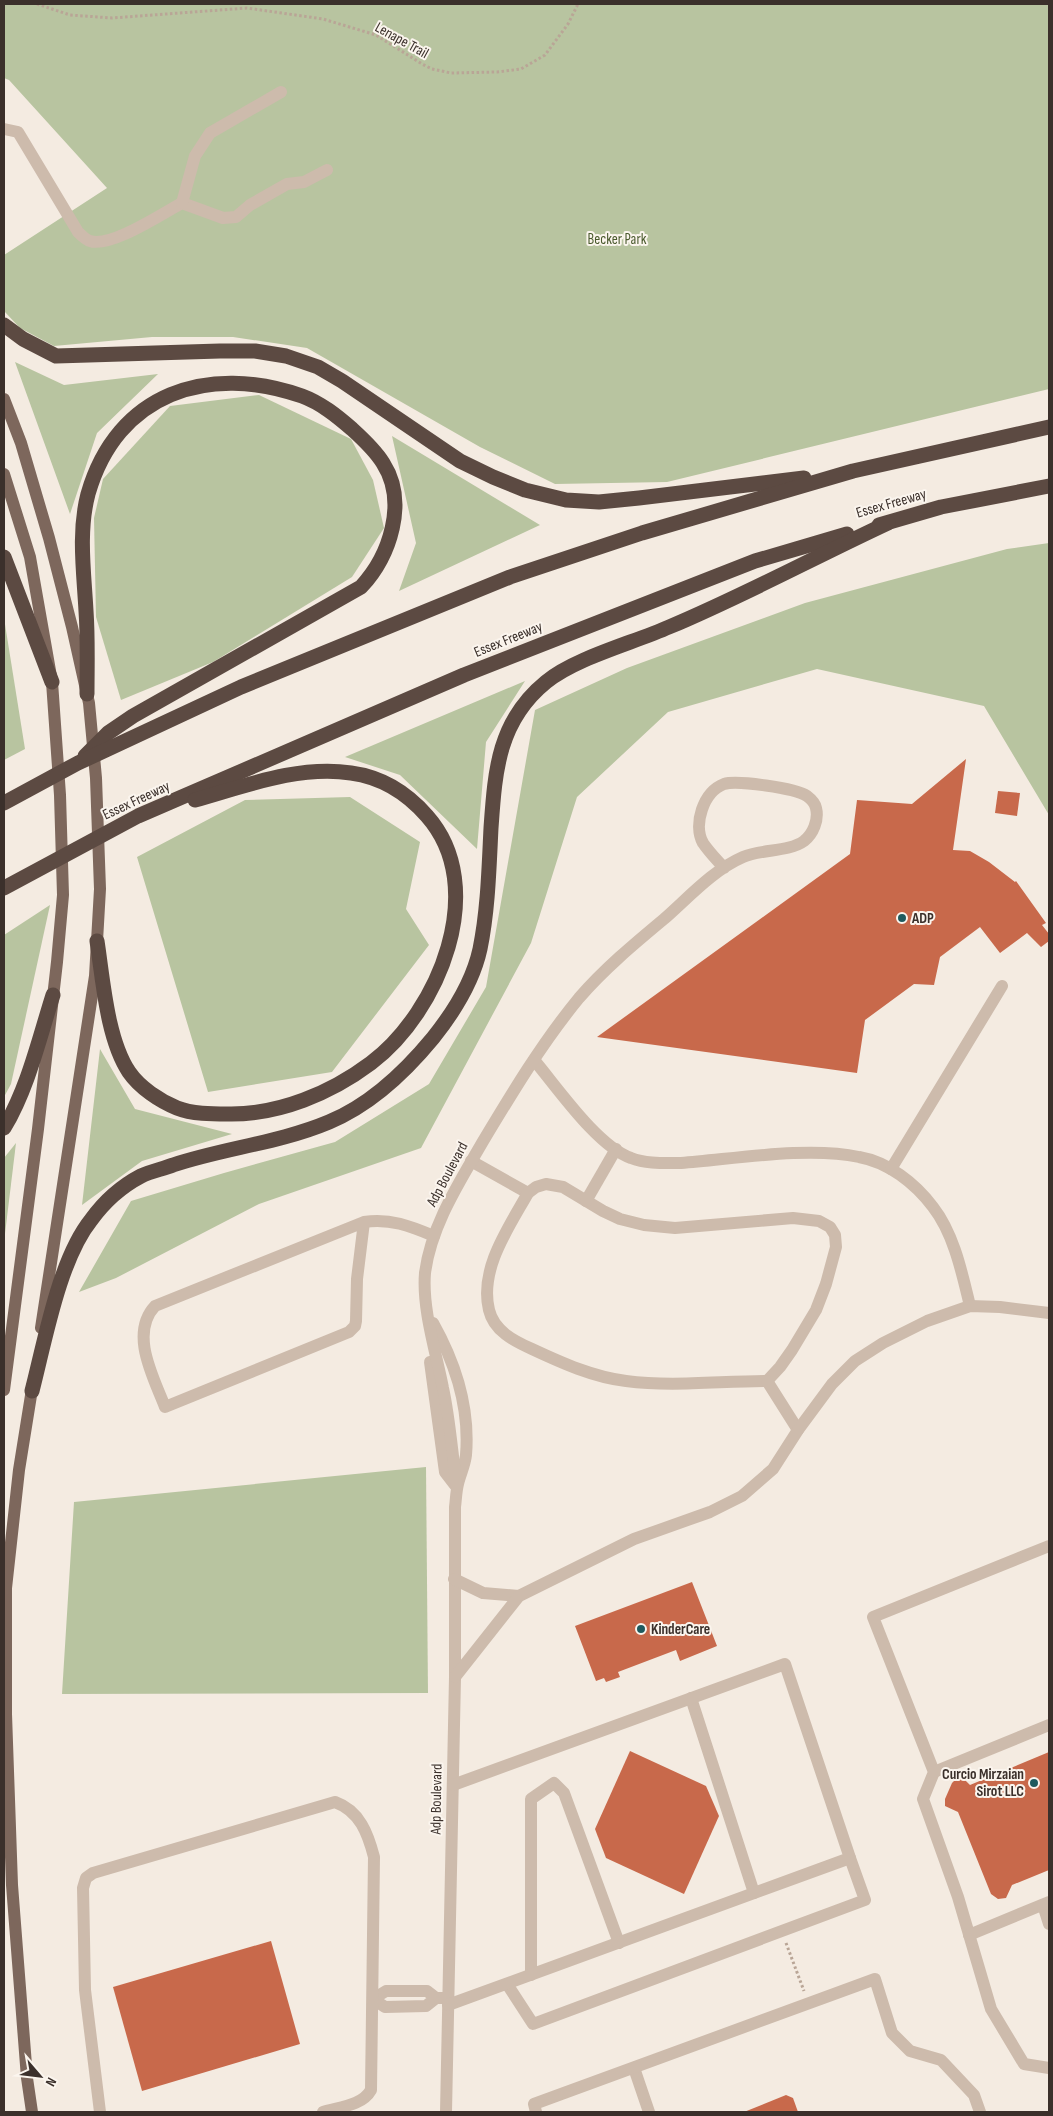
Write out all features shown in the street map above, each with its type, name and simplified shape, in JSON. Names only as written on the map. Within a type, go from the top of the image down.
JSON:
[{"type":"highway","points":[[4,325],[23,339],[56,356],[255,351],[286,356],[318,367],[342,381],[460,460],[484,473],[525,490],[566,500],[599,502],[640,498],[853,471]]},
{"type":"highway","points":[[78,763],[108,733],[133,716],[361,587],[372,575],[384,556],[391,536],[394,519],[391,480],[383,463],[365,441],[324,407],[303,396],[271,387],[238,383],[219,383],[167,395],[127,422],[107,452],[96,474],[88,495],[84,521],[82,550],[86,613],[87,694]]},
{"type":"highway","points":[[4,803],[11,796],[78,763],[241,687],[510,577],[642,533],[853,471],[1049,426]]},
{"type":"highway","name":"Essex Freeway","points":[[4,888],[138,816],[464,675],[755,561],[941,507],[1049,486]]},
{"type":"highway","points":[[32,1391],[60,1285],[71,1253],[89,1221],[114,1194],[143,1175],[189,1160],[276,1140],[328,1122],[355,1109],[407,1068],[436,1035],[468,983],[479,952],[485,918],[494,783],[498,756],[516,716],[546,681],[570,667],[670,627],[888,522]]},
{"type":"highway","points":[[4,558],[52,682]]},
{"type":"highway","points":[[97,941],[106,1008],[119,1052],[130,1073],[151,1094],[179,1109],[208,1114],[243,1114],[274,1109],[310,1098],[343,1083],[373,1062],[398,1039],[420,1008],[442,966],[450,940],[456,908],[455,878],[449,853],[438,828],[417,804],[394,787],[373,778],[350,773],[313,771],[260,782],[138,816]]},
{"type":"highway","points":[[4,1128],[10,1118],[31,1064],[54,995]]},
{"type":"main road","points":[[4,398],[21,443],[49,538],[87,694],[96,778],[100,889],[95,976],[19,1470],[6,1588],[6,1714],[12,1885],[27,2078],[32,2112]]},
{"type":"main road","points":[[4,474],[30,557],[52,682],[60,795],[63,895],[54,995],[4,1390]]},
{"type":"street","points":[[4,130],[18,132],[78,232],[91,242],[109,241],[124,236],[182,203],[195,156],[210,133],[281,92]]},
{"type":"street","points":[[182,203],[223,218],[236,217],[250,205],[287,184],[304,182],[327,170]]},
{"type":"street","name":"Adp Boulevard","points":[[457,1487],[446,1472],[426,1338],[429,1315],[425,1274],[434,1236],[451,1198],[472,1161],[534,1060],[571,1008],[612,964],[724,868],[752,853],[797,845],[805,840],[814,827],[817,810],[814,803],[808,796],[778,789],[738,783],[725,784],[717,788],[710,795],[703,808],[700,833],[703,843],[724,868]]},
{"type":"street","points":[[891,1169],[1002,986]]},
{"type":"street","points":[[534,1060],[598,1136],[630,1158],[656,1163],[830,1153],[860,1157],[891,1169],[915,1186],[934,1207],[947,1232],[961,1270],[970,1306]]},
{"type":"street","points":[[586,1201],[616,1149]]},
{"type":"street","points":[[472,1161],[528,1193]]},
{"type":"street","points":[[546,1184],[563,1187],[620,1219],[644,1225],[675,1228],[793,1218],[813,1219],[830,1227],[834,1235],[836,1247],[826,1284],[816,1310],[792,1350],[767,1381],[653,1384],[624,1381],[591,1374],[520,1344],[503,1333],[494,1322],[489,1310],[490,1272],[504,1235],[528,1193],[536,1187],[546,1184]]},
{"type":"street","points":[[364,1222],[357,1279],[356,1321],[355,1326],[349,1332],[166,1407],[144,1346],[146,1319],[155,1306],[364,1222],[379,1220],[394,1222],[434,1236]]},
{"type":"street","points":[[455,1677],[519,1596],[634,1539],[710,1512],[742,1496],[773,1470],[798,1430],[832,1384],[855,1361],[882,1343],[926,1321],[970,1306],[1000,1307],[1049,1313]]},
{"type":"street","name":"Adp Boulevard","points":[[429,1315],[450,1355],[460,1382],[466,1412],[466,1456],[457,1487],[454,1579],[455,1677],[444,2001],[446,2112]]},
{"type":"street","points":[[767,1381],[798,1430]]},
{"type":"street","points":[[1049,1546],[873,1617],[934,1772],[923,1799],[969,1935],[991,2009],[1024,2064],[1049,2068]]},
{"type":"street","points":[[454,1579],[483,1593],[519,1596]]},
{"type":"street","points":[[452,1785],[784,1664],[865,1900],[533,2024],[506,1984]]},
{"type":"street","points":[[691,1698],[754,1893]]},
{"type":"street","points":[[934,1772],[1049,1725]]},
{"type":"street","points":[[530,1975],[531,1799],[554,1784],[564,1793],[619,1943]]},
{"type":"street","points":[[100,2112],[85,1990],[83,1888],[86,1878],[93,1873],[326,1803],[335,1802],[344,1805],[358,1817],[369,1836],[374,1857],[371,2090],[367,2097],[359,2102],[323,2112]]},
{"type":"street","points":[[373,1999],[386,1991],[427,1991],[444,2001],[506,1984],[850,1858]]},
{"type":"street","points":[[969,1935],[1046,1904],[1049,1924]]},
{"type":"street","points":[[536,2112],[534,2104],[875,1979],[892,2033],[910,2051],[941,2060],[974,2095],[980,2112]]},
{"type":"street","points":[[634,2068],[649,2112]]},
{"type":"path","name":"Lenape Trail","points":[[37,4],[70,15],[112,18],[247,8],[323,18],[376,35],[422,64],[432,69],[451,73],[497,72],[520,69],[545,55],[568,24],[578,4]]},
{"type":"path","points":[[792,1958],[798,1976]]},
{"type":"green space","name":"Becker Park","points":[[4,4],[1049,4],[1049,389],[667,482],[555,484],[480,447],[307,348],[233,337],[152,337],[54,346],[20,328],[4,311],[4,255],[107,188],[9,80],[4,78]]},
{"type":"green space","points":[[15,362],[64,385],[158,374],[97,433],[70,514]]},
{"type":"green space","points":[[259,395],[351,439],[373,480],[384,528],[352,577],[213,662],[121,700],[96,617],[94,518],[103,479],[170,406]]},
{"type":"green space","points":[[392,436],[540,525],[399,591],[416,543]]},
{"type":"green space","points":[[1049,543],[1049,815],[984,706],[817,669],[668,712],[577,797],[531,943],[421,1148],[259,1204],[116,1278],[79,1292],[131,1201],[335,1142],[429,1084],[486,987],[535,710],[627,668],[805,603],[1007,549]]},
{"type":"green space","points":[[4,618],[25,749],[4,760]]},
{"type":"green space","points":[[525,681],[486,742],[477,849],[400,775],[345,757]]},
{"type":"green space","points":[[350,797],[420,842],[406,909],[429,945],[332,1072],[208,1092],[137,857],[245,800]]},
{"type":"green space","points":[[50,905],[11,1084],[4,1097],[4,935]]},
{"type":"green space","points":[[100,1049],[135,1109],[232,1134],[142,1161],[82,1205]]},
{"type":"green space","points":[[16,1143],[4,1242],[4,1158]]},
{"type":"green space","points":[[426,1467],[428,1693],[62,1694],[74,1502]]},
{"type":"building","name":"ADP","points":[[966,759],[953,850],[970,851],[1016,881],[1046,923],[1042,925],[1049,934],[1049,941],[1041,947],[1027,933],[1000,953],[980,927],[940,957],[934,985],[914,984],[865,1020],[857,1073],[597,1037],[850,854],[857,800],[912,804]]},
{"type":"building","points":[[998,791],[1020,793],[1017,816],[995,813]]},
{"type":"building","points":[[692,1582],[717,1646],[680,1661],[676,1650],[618,1672],[620,1677],[606,1682],[604,1678],[596,1681],[575,1626]]},
{"type":"building","points":[[630,1751],[706,1786],[719,1816],[684,1894],[606,1858],[595,1829]]},
{"type":"building","points":[[1049,1752],[1049,1870],[1012,1885],[1006,1898],[998,1899],[991,1894],[958,1812],[945,1806],[945,1799],[952,1783],[956,1779],[965,1780],[970,1785]]},
{"type":"building","points":[[271,1941],[300,2044],[142,2091],[113,1987]]},
{"type":"building","points":[[786,2095],[793,2098],[798,2112],[744,2112]]},
{"type":"place","name":"ADP","points":[[902,918]]},
{"type":"place","name":"KinderCare","points":[[641,1629]]},
{"type":"place","name":"Curcio Mirzaian Sirot LLC","points":[[1034,1783]]}]
